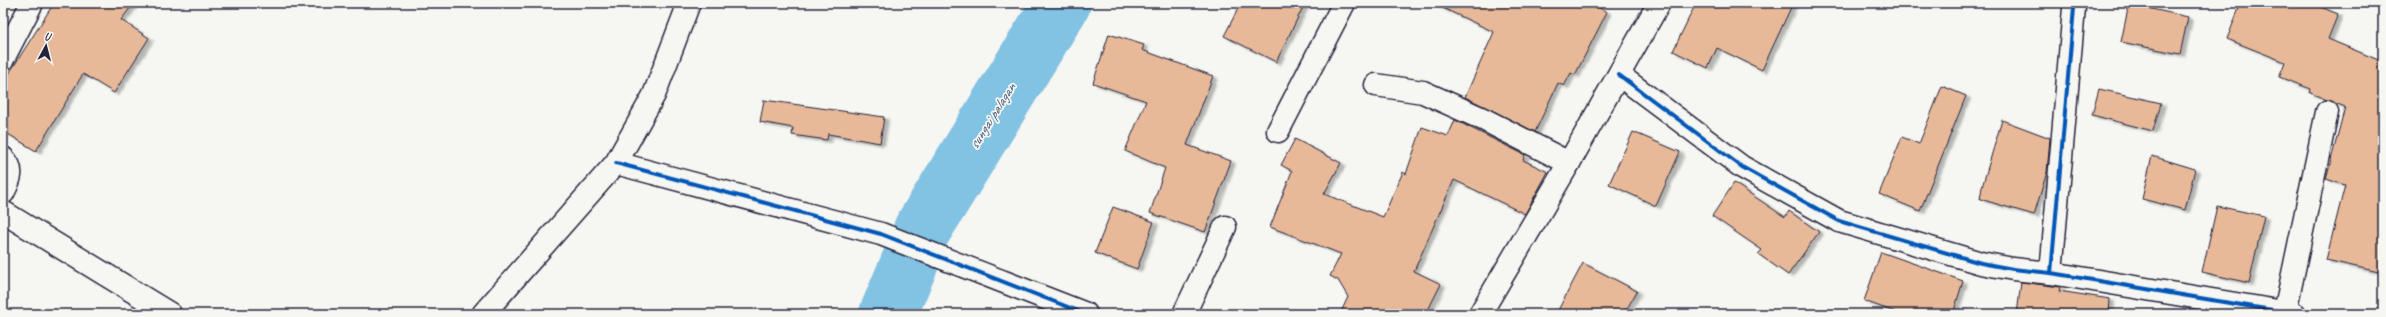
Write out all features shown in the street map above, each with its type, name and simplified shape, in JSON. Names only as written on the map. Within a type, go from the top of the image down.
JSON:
[{"type":"street","points":[[3,59],[32,3]]},
{"type":"street","points":[[483,314],[616,163],[654,95],[689,3]]},
{"type":"street","points":[[1278,131],[1344,3]]},
{"type":"street","points":[[1480,314],[1569,163],[1659,3]]},
{"type":"street","points":[[2051,273],[2074,8]]},
{"type":"street","points":[[1619,75],[1742,167],[1839,221],[1981,263],[2013,269],[2051,273],[2218,303],[2290,313],[2327,112]]},
{"type":"street","points":[[1376,85],[1423,92],[1483,119],[1569,163]]},
{"type":"street","points":[[3,158],[9,164],[11,174],[3,193]]},
{"type":"street","points":[[616,163],[881,234],[1086,314]]},
{"type":"street","points":[[3,212],[170,314]]},
{"type":"street","points":[[1184,314],[1225,227]]},
{"type":"building","points":[[54,3],[134,3],[121,20],[149,38],[114,93],[83,74],[36,151],[3,131],[3,83]]},
{"type":"building","points":[[1241,3],[1305,3],[1276,62],[1224,36]]},
{"type":"building","points":[[1432,3],[1590,3],[1607,12],[1575,75],[1571,73],[1564,86],[1558,83],[1535,132],[1465,97],[1494,32]]},
{"type":"building","points":[[1696,3],[1793,3],[1762,70],[1717,48],[1708,68],[1673,51]]},
{"type":"building","points":[[2241,3],[2311,3],[2338,14],[2328,39],[2383,62],[2383,273],[2326,260],[2345,185],[2326,179],[2345,107],[2310,93],[2311,89],[2279,77],[2285,62],[2227,39]]},
{"type":"building","points":[[2129,4],[2188,17],[2180,54],[2121,42]]},
{"type":"building","points":[[1109,34],[1144,45],[1142,50],[1213,76],[1187,145],[1231,161],[1205,232],[1150,213],[1165,168],[1125,151],[1146,101],[1093,83]]},
{"type":"building","points":[[1942,86],[1966,96],[1920,211],[1879,194],[1902,137],[1919,144]]},
{"type":"building","points":[[2099,89],[2161,103],[2153,131],[2092,115]]},
{"type":"building","points":[[764,100],[884,117],[880,143],[828,134],[827,140],[792,135],[793,128],[760,122]]},
{"type":"building","points":[[1455,120],[1525,155],[1523,160],[1548,172],[1525,214],[1454,180],[1414,271],[1441,284],[1426,314],[1340,314],[1348,297],[1338,280],[1330,276],[1341,254],[1270,227],[1292,171],[1281,165],[1295,139],[1341,163],[1324,194],[1383,217],[1403,172],[1406,174],[1422,127],[1448,136]]},
{"type":"building","points":[[2002,120],[2050,138],[2047,172],[2034,215],[1980,199],[1982,187]]},
{"type":"building","points":[[1633,132],[1680,152],[1656,206],[1609,184]]},
{"type":"building","points":[[2152,156],[2195,169],[2185,210],[2142,199]]},
{"type":"building","points":[[1734,183],[1785,217],[1789,211],[1819,232],[1788,275],[1758,254],[1762,250],[1712,216]]},
{"type":"building","points":[[2217,206],[2264,216],[2249,283],[2202,272]]},
{"type":"building","points":[[1113,207],[1154,222],[1137,269],[1095,253]]},
{"type":"building","points":[[1881,252],[1963,281],[1953,314],[1901,314],[1864,301]]},
{"type":"building","points":[[1583,263],[1637,291],[1624,314],[1556,314]]},
{"type":"building","points":[[2021,282],[2060,287],[2059,291],[2110,299],[2109,314],[2017,314]]},
{"type":"waterway","name":"sungai palagan","points":[[922,230],[1062,3]]},
{"type":"waterway","name":"sungai palagan","points":[[888,314],[910,262]]},
{"type":"cycle path","points":[[2051,273],[2074,8]]},
{"type":"cycle path","points":[[1619,75],[1742,167],[1839,221],[1981,263],[2013,269],[2051,273],[2295,314]]},
{"type":"cycle path","points":[[616,163],[881,234],[1086,314]]}]
